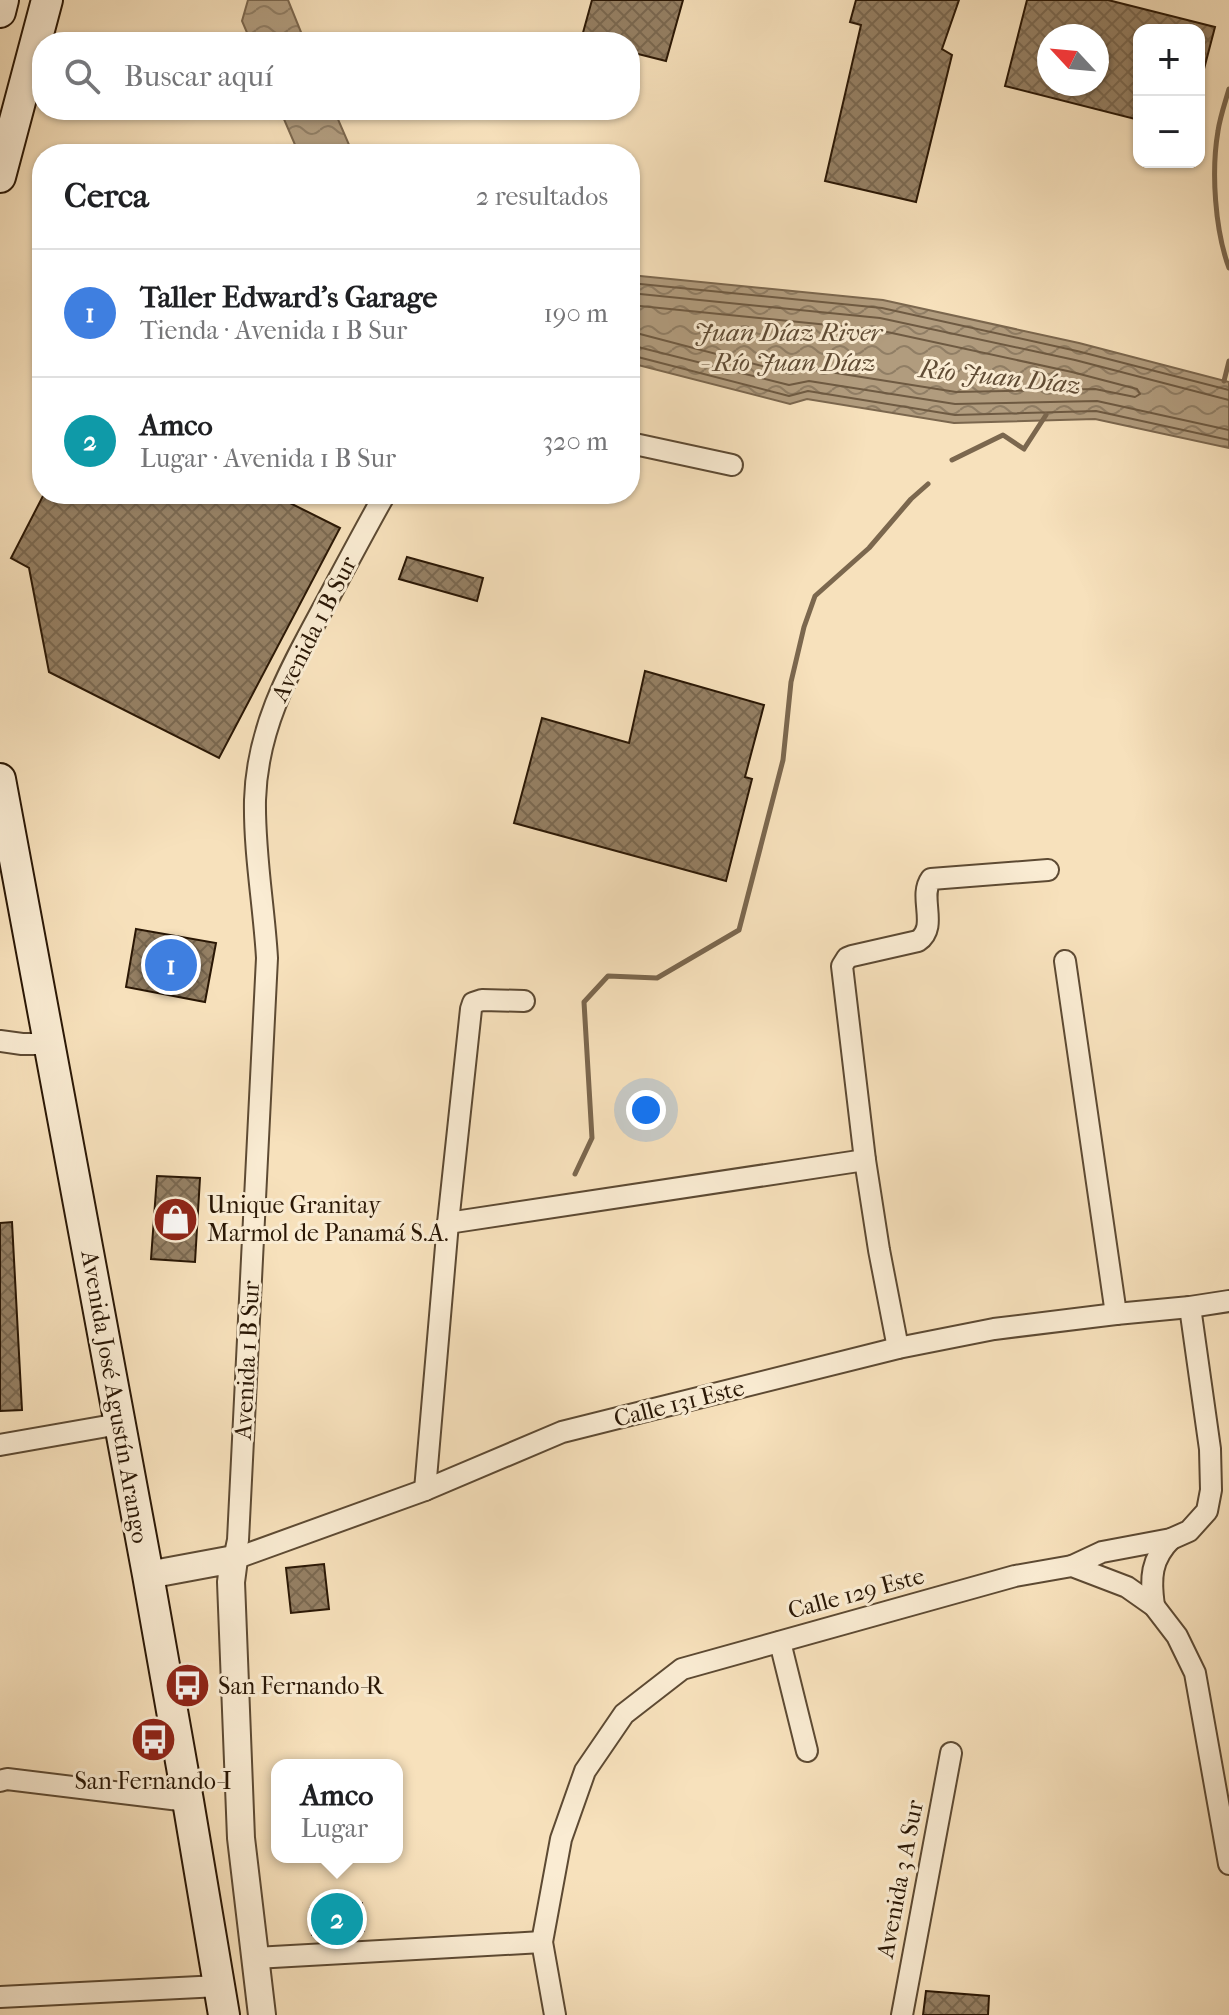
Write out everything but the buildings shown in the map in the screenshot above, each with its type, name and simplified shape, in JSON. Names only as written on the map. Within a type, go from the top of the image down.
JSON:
[{"type":"main road","points":[[0,12],[3,0]]},
{"type":"main road","points":[[39,32],[47,0]]},
{"type":"main road","points":[[0,177],[32,56]]},
{"type":"main road","name":"Avenida José Agustín Arango","points":[[0,779],[3,809],[50,1044],[148,1575],[221,2000]]},
{"type":"street","points":[[640,445],[732,465]]},
{"type":"street","name":"Avenida 1 B Sur","points":[[262,2015],[241,1838],[231,1582],[238,1540],[267,958],[255,799],[259,762],[274,706],[287,674],[380,504]]},
{"type":"street","points":[[898,1348],[865,1160],[842,971],[844,961],[852,956],[918,941],[925,936],[928,926],[927,887],[931,879],[1048,870]]},
{"type":"street","points":[[1065,961],[1116,1314]]},
{"type":"street","points":[[425,1490],[471,1006],[482,1000],[524,1001]]},
{"type":"street","points":[[0,1041],[50,1044]]},
{"type":"street","points":[[448,1223],[865,1160]]},
{"type":"street","name":"Calle 131 Este","points":[[148,1575],[234,1559],[425,1490],[562,1432],[898,1348],[994,1329],[1229,1301]]},
{"type":"street","points":[[1154,1606],[1154,1564],[1159,1551],[1171,1539],[1189,1531],[1207,1511],[1211,1490],[1210,1449],[1190,1307]]},
{"type":"street","points":[[0,1445],[119,1424]]},
{"type":"street","name":"Calle 129 Este","points":[[555,2015],[542,1942],[561,1839],[585,1771],[624,1714],[682,1669],[1015,1576],[1072,1566],[1102,1552],[1171,1539]]},
{"type":"street","points":[[1072,1566],[1127,1587],[1154,1606],[1177,1636],[1195,1673],[1229,1864]]},
{"type":"street","points":[[780,1642],[807,1751]]},
{"type":"street","name":"Avenida 3 A Sur","points":[[902,2015],[951,1753]]},
{"type":"street","points":[[0,1781],[7,1779],[188,1801]]},
{"type":"street","points":[[255,1958],[542,1942]]},
{"type":"street","points":[[0,1997],[221,2000]]},
{"type":"water","points":[[248,0],[288,0],[301,32],[247,32],[242,21]]},
{"type":"water","points":[[284,120],[338,120],[349,144],[295,144]]},
{"type":"water","name":"Juan Díaz River - Río Juan Díaz","points":[[640,276],[883,300],[1079,343],[1229,382],[1229,448],[1095,419],[954,423],[807,399],[790,404],[640,366]]},
{"type":"waterway","points":[[1229,89],[1218,131],[1215,182],[1220,236],[1229,268]]},
{"type":"waterway","points":[[1224,381],[1229,361]]},
{"type":"waterway","points":[[952,460],[1003,435],[1024,449],[1046,415]]},
{"type":"waterway","points":[[575,1174],[592,1138],[584,1002],[608,976],[657,978],[739,930],[783,760],[791,682],[815,596],[869,548],[928,484]]},
{"type":"place","name":"Taller Edward's Garage","points":[[171,965]]},
{"type":"place","name":"Unique Granitay Marmol de Panamá S.A.","points":[[176,1219]]},
{"type":"place","name":"San Fernando-R","points":[[187,1686]]},
{"type":"place","name":"San Fernando-I","points":[[153,1739]]},
{"type":"place","name":"Amco","points":[[337,1919]]},
{"type":"water label","name":"Río Juan Díaz","points":[[1000,377]]}]
